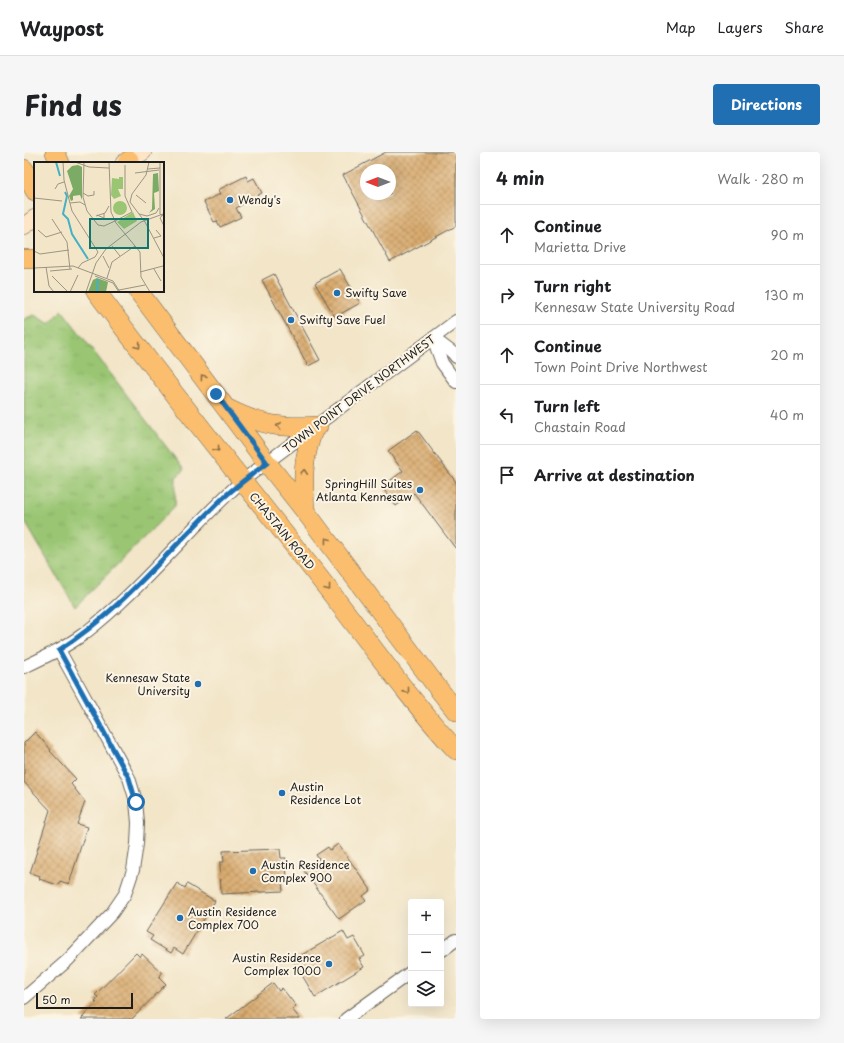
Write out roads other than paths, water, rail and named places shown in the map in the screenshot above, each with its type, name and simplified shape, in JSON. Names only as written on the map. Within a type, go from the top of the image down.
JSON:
[{"type":"main road","points":[[54,152],[59,162]]},
{"type":"main road","points":[[24,169],[34,189]]},
{"type":"main road","points":[[24,226],[34,219]]},
{"type":"main road","name":"CHASTAIN ROAD","points":[[97,292],[168,387],[410,695],[456,750]]},
{"type":"main road","points":[[139,292],[267,463],[305,510],[437,688],[456,711]]},
{"type":"main road","points":[[227,408],[242,416],[266,424],[316,427],[308,444],[303,469],[305,510]]},
{"type":"street","name":"TOWN POINT DRIVE NORTHWEST","points":[[24,667],[59,650],[84,634],[139,584],[222,499],[242,481],[316,427],[456,320]]},
{"type":"street","points":[[433,338],[456,357]]},
{"type":"street","points":[[433,338],[442,363],[456,382]]},
{"type":"street","points":[[24,998],[68,960],[112,913],[125,894],[133,870],[138,844],[136,802],[129,778],[59,650]]},
{"type":"street","points":[[444,949],[456,940]]},
{"type":"street","points":[[346,1019],[408,974]]},
{"type":"place","name":"Wendy's","points":[[230,200]]},
{"type":"place","name":"Swifty Save","points":[[337,293]]},
{"type":"place","name":"Swifty Save Fuel","points":[[291,320]]},
{"type":"place","name":"SpringHill Suites Atlanta Kennesaw","points":[[420,490]]},
{"type":"place","name":"Kennesaw State University","points":[[198,684]]},
{"type":"place","name":"Austin Residence Lot","points":[[282,793]]},
{"type":"place","name":"Austin Residence Complex 900","points":[[253,871]]},
{"type":"place","name":"Austin Residence Complex 700","points":[[180,918]]},
{"type":"place","name":"Austin Residence Complex 1000","points":[[329,964]]}]
